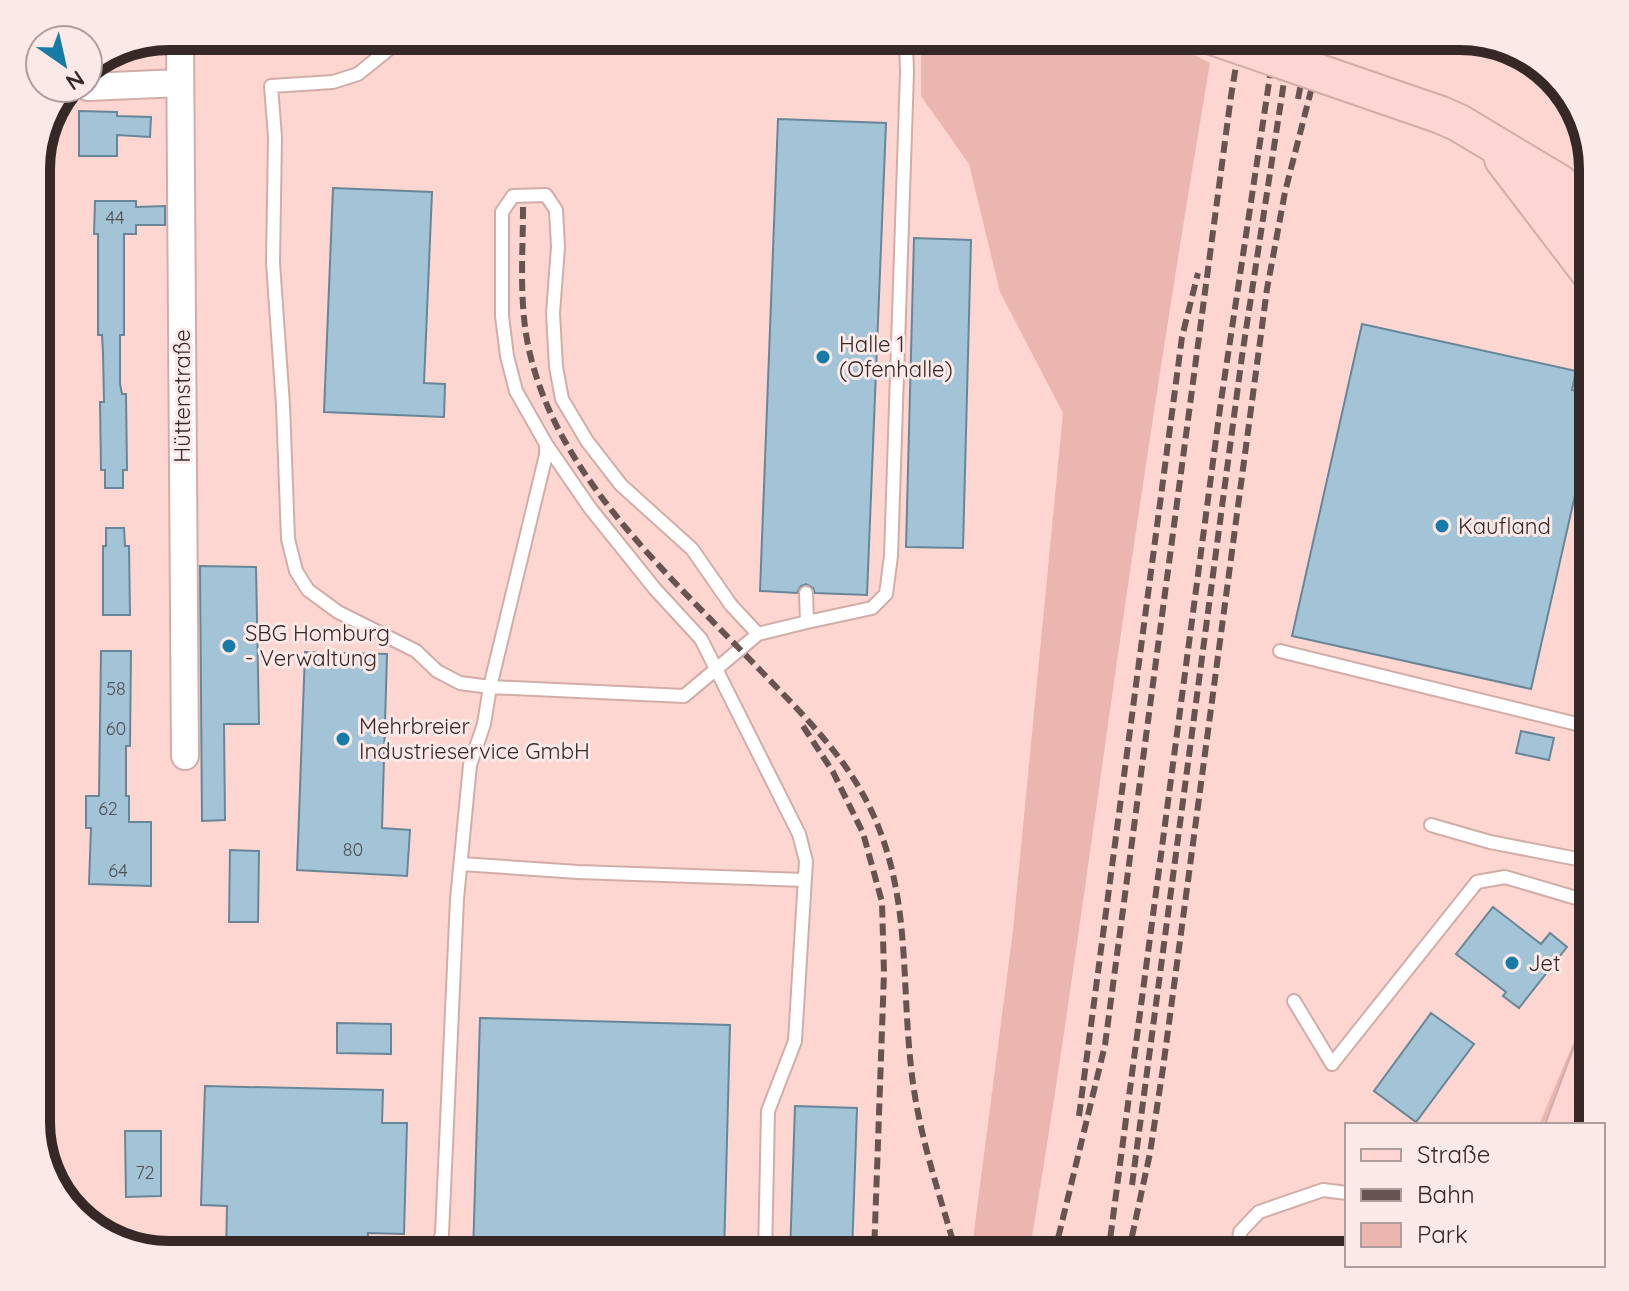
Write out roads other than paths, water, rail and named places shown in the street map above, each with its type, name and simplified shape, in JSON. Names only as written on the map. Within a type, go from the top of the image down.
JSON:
[{"type":"main road","points":[[1253,50],[1459,123],[1559,183],[1579,204]]},
{"type":"main road","points":[[1489,142],[1579,258]]},
{"type":"main road","points":[[1566,1123],[1579,1088]]},
{"type":"street","name":"Hüttenstraße","points":[[180,50],[185,756]]},
{"type":"street","points":[[104,86],[180,83]]},
{"type":"lane","points":[[388,50],[358,74],[333,82],[271,86],[275,137],[273,263],[288,539],[296,571],[308,590],[338,612],[416,651],[437,671],[460,683],[684,696],[758,634],[872,608],[886,594],[891,556],[902,263],[906,50]]},
{"type":"lane","points":[[758,634],[731,605],[692,549],[621,485],[587,441],[562,399],[556,367],[553,313],[558,247],[556,210],[546,195],[513,196],[502,212],[502,316],[507,356],[516,391],[546,444],[618,544],[701,639],[799,834],[806,861],[795,1041],[768,1111],[765,1241]]},
{"type":"lane","points":[[439,1241],[457,899],[470,765],[484,724],[546,444]]},
{"type":"lane","points":[[806,593],[807,622]]},
{"type":"lane","points":[[1280,651],[1579,725]]},
{"type":"lane","points":[[1431,825],[1490,842],[1579,859]]},
{"type":"lane","points":[[461,864],[578,872],[804,880]]},
{"type":"lane","points":[[1294,1001],[1332,1064],[1477,882],[1505,877],[1579,899]]},
{"type":"lane","points":[[1239,1241],[1240,1232],[1259,1212],[1323,1190],[1345,1193]]},
{"type":"railway","points":[[1057,1241],[1105,1045],[1239,50]]},
{"type":"railway","points":[[1110,1241],[1221,401],[1274,50]]},
{"type":"railway","points":[[1132,1185],[1242,356],[1289,50]]},
{"type":"railway","points":[[1298,99],[1307,50]]},
{"type":"railway","points":[[1131,1241],[1150,1153],[1163,1068],[1267,289],[1285,192],[1321,50]]},
{"type":"railway","points":[[523,207],[522,283],[527,339],[546,403],[568,447],[625,527],[837,754],[872,812],[884,843],[899,906],[914,1092],[953,1241]]},
{"type":"railway","points":[[1079,1116],[1182,337],[1198,273]]},
{"type":"railway","points":[[803,726],[833,772],[863,833],[882,902],[884,973],[874,1241]]},
{"type":"place","name":"Halle 1 (Ofenhalle)","points":[[823,357]]},
{"type":"place","name":"Kaufland","points":[[1442,526]]},
{"type":"place","name":"SBG Homburg - Verwaltung","points":[[229,646]]},
{"type":"place","name":"Mehrbreier Industrieservice GmbH","points":[[343,739]]},
{"type":"place","name":"Jet","points":[[1512,963]]}]
